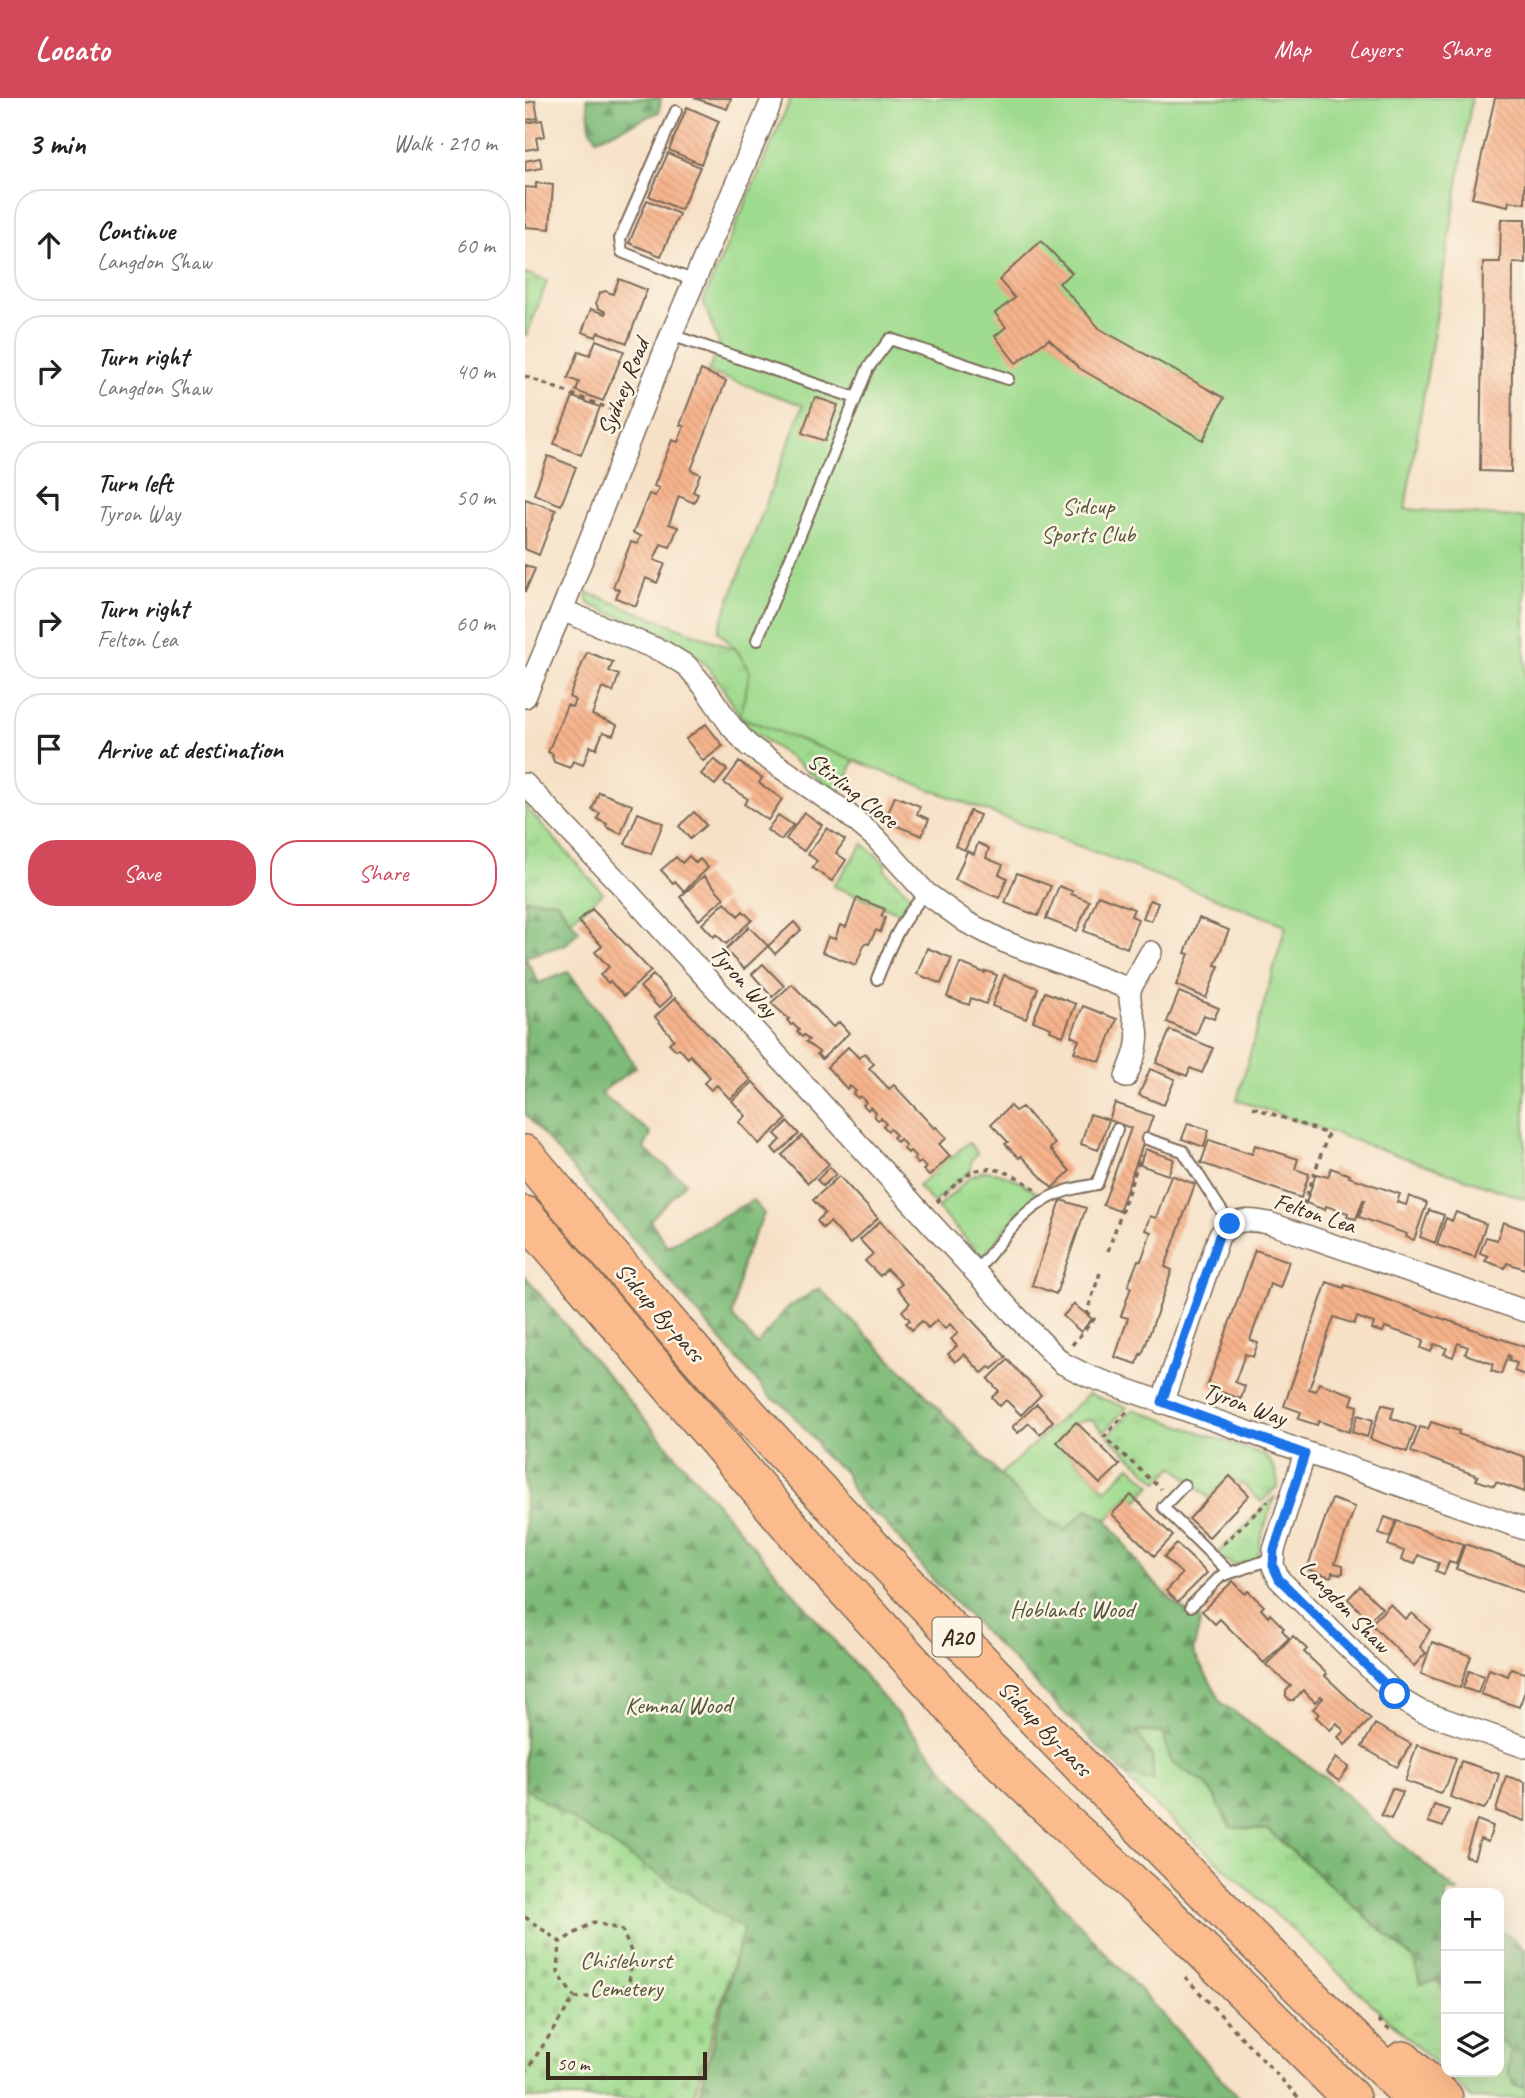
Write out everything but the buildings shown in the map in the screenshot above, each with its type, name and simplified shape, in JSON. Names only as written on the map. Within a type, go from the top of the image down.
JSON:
[{"type":"highway","name":"Sidcup By-pass","points":[[525,1154],[750,1416],[957,1637],[1145,1832],[1326,2014],[1414,2098]]},
{"type":"highway","name":"Sidcup By-pass","points":[[525,1215],[824,1566],[987,1748],[1161,1909],[1351,2098]]},
{"type":"highway","name":"A20","points":[[1145,1832],[1282,1947],[1444,2098]]},
{"type":"highway","name":"A20","points":[[1161,1909],[1333,2098]]},
{"type":"street","name":"Sydney Road","points":[[525,697],[671,335],[773,98]]},
{"type":"street","name":"Stirling Close","points":[[562,610],[664,652],[687,666],[731,726],[748,744],[844,811],[876,838],[926,893],[966,922],[1005,942],[1130,989]]},
{"type":"street","name":"Tyron Way","points":[[525,784],[624,888],[975,1273],[1060,1360],[1088,1376],[1525,1529]]},
{"type":"street","points":[[1126,1077],[1135,1054],[1137,1031],[1129,1005],[1130,989],[1151,952]]},
{"type":"street","name":"Felton Lea","points":[[1230,1224],[1246,1219],[1269,1223],[1525,1311]]},
{"type":"street","points":[[1153,1399],[1219,1236],[1230,1224]]},
{"type":"street","name":"Langdon Shaw","points":[[1305,1454],[1274,1550],[1273,1566],[1279,1579],[1403,1701],[1427,1713],[1525,1747]]},
{"type":"lane","points":[[676,111],[620,239],[622,252],[694,281]]},
{"type":"lane","points":[[671,335],[856,398]]},
{"type":"lane","points":[[757,640],[868,368],[890,339],[1009,379]]},
{"type":"lane","points":[[877,979],[895,934],[909,912],[926,893]]},
{"type":"lane","points":[[975,1273],[1025,1214],[1048,1198],[1073,1188],[1097,1184],[1117,1129]]},
{"type":"lane","points":[[1147,1139],[1183,1151],[1230,1224]]},
{"type":"lane","points":[[1184,1485],[1163,1507],[1229,1572]]},
{"type":"lane","points":[[1191,1606],[1221,1576],[1273,1558]]},
{"type":"path","points":[[525,376],[638,420]]},
{"type":"path","points":[[1253,1107],[1328,1134],[1294,1232]]},
{"type":"path","points":[[1108,1251],[1147,1139]]},
{"type":"path","points":[[923,1216],[967,1175],[981,1169],[1010,1174],[1048,1198]]},
{"type":"path","points":[[1060,1360],[1094,1319],[1087,1312],[1100,1273]]},
{"type":"path","points":[[1153,1399],[1104,1437],[1172,1498]]},
{"type":"path","points":[[1212,1555],[1279,1490],[1293,1490]]},
{"type":"path","points":[[525,1917],[560,1942]]},
{"type":"path","points":[[560,1942],[594,1922],[622,1930],[632,1954],[629,1984],[602,1996],[574,1998]]},
{"type":"path","points":[[560,1942],[558,1973],[574,1998]]},
{"type":"path","points":[[525,2073],[574,1998]]},
{"type":"green space","points":[[587,98],[661,98],[659,112],[597,139],[590,128]]},
{"type":"green space","name":"Sidcup Sports Club","points":[[791,98],[1472,98],[1405,509],[1525,518],[1525,1199],[1237,1100],[1286,925],[740,717],[750,672],[737,650],[718,631],[803,405],[708,372],[719,344],[703,301]]},
{"type":"green space","points":[[525,273],[547,281],[527,335],[525,335]]},
{"type":"green space","points":[[586,592],[737,650],[750,672],[740,716],[713,673],[698,657],[662,634],[591,605],[587,601]]},
{"type":"green space","points":[[741,717],[854,760],[840,794],[748,728]]},
{"type":"green space","points":[[525,806],[603,893],[571,920],[556,901],[525,899]]},
{"type":"green space","points":[[863,844],[885,863],[885,871],[911,896],[900,913],[833,886]]},
{"type":"green space","points":[[525,899],[556,901],[579,931],[566,944],[525,957]]},
{"type":"green space","name":"Hoblands Wood","points":[[525,957],[539,983],[568,972],[608,1023],[636,1067],[600,1093],[651,1133],[644,1149],[686,1182],[650,1220],[667,1246],[753,1200],[764,1214],[743,1260],[732,1316],[757,1345],[785,1310],[819,1288],[912,1380],[1030,1507],[1064,1531],[1088,1509],[1107,1520],[1147,1576],[1178,1606],[1201,1619],[1193,1652],[1222,1703],[1338,1787],[1453,1888],[1441,1888],[1441,1986],[1438,1980],[1420,1984],[1415,1960],[1268,1830],[1230,1827],[1206,1784],[1171,1762],[1163,1733],[1136,1731],[1152,1756],[1154,1781],[1126,1775],[934,1581],[882,1519],[859,1501],[841,1468],[821,1453],[817,1442],[782,1403],[772,1399],[525,1114]]},
{"type":"green space","points":[[969,1142],[977,1153],[971,1161],[971,1170],[933,1203],[918,1186]]},
{"type":"green space","points":[[983,1171],[1014,1179],[1041,1196],[1021,1211],[982,1257],[937,1208],[970,1177]]},
{"type":"green space","name":"Kemnal Wood","points":[[525,1276],[1046,1888],[1239,2098],[698,2098],[743,1929],[525,1789]]},
{"type":"green space","points":[[1088,1394],[1127,1407],[1104,1432],[1091,1419],[1076,1422],[1057,1442],[1106,1490],[1130,1466],[1151,1485],[1137,1501],[1130,1495],[1107,1520],[1088,1509],[1065,1531],[1030,1507],[1000,1475]]},
{"type":"green space","points":[[1133,1409],[1265,1455],[1275,1469],[1278,1486],[1261,1502],[1242,1483],[1240,1485],[1230,1477],[1209,1498],[1174,1466],[1158,1482],[1108,1436]]},
{"type":"green space","points":[[1275,1496],[1260,1541],[1258,1560],[1232,1564],[1217,1554]]},
{"type":"green space","points":[[1135,1731],[1163,1733],[1171,1762],[1206,1784],[1230,1827],[1268,1830],[1438,1980],[1441,1986],[1441,2069],[1134,1786],[1126,1775],[1153,1781],[1152,1756]]},
{"type":"green space","name":"Chislehurst Cemetery","points":[[525,1789],[743,1929],[693,2098],[525,2098]]},
{"type":"green space","points":[[1504,1932],[1525,1949],[1525,2087],[1514,2086],[1508,2071],[1511,2051],[1504,2043]]},
{"type":"green space","points":[[1504,2043],[1525,2073],[1525,2098],[1472,2098],[1450,2077],[1504,2077]]},
{"type":"route","points":[[1230,1224],[1219,1236],[1162,1402],[1305,1454],[1274,1550],[1273,1566],[1279,1579],[1395,1694]]}]
